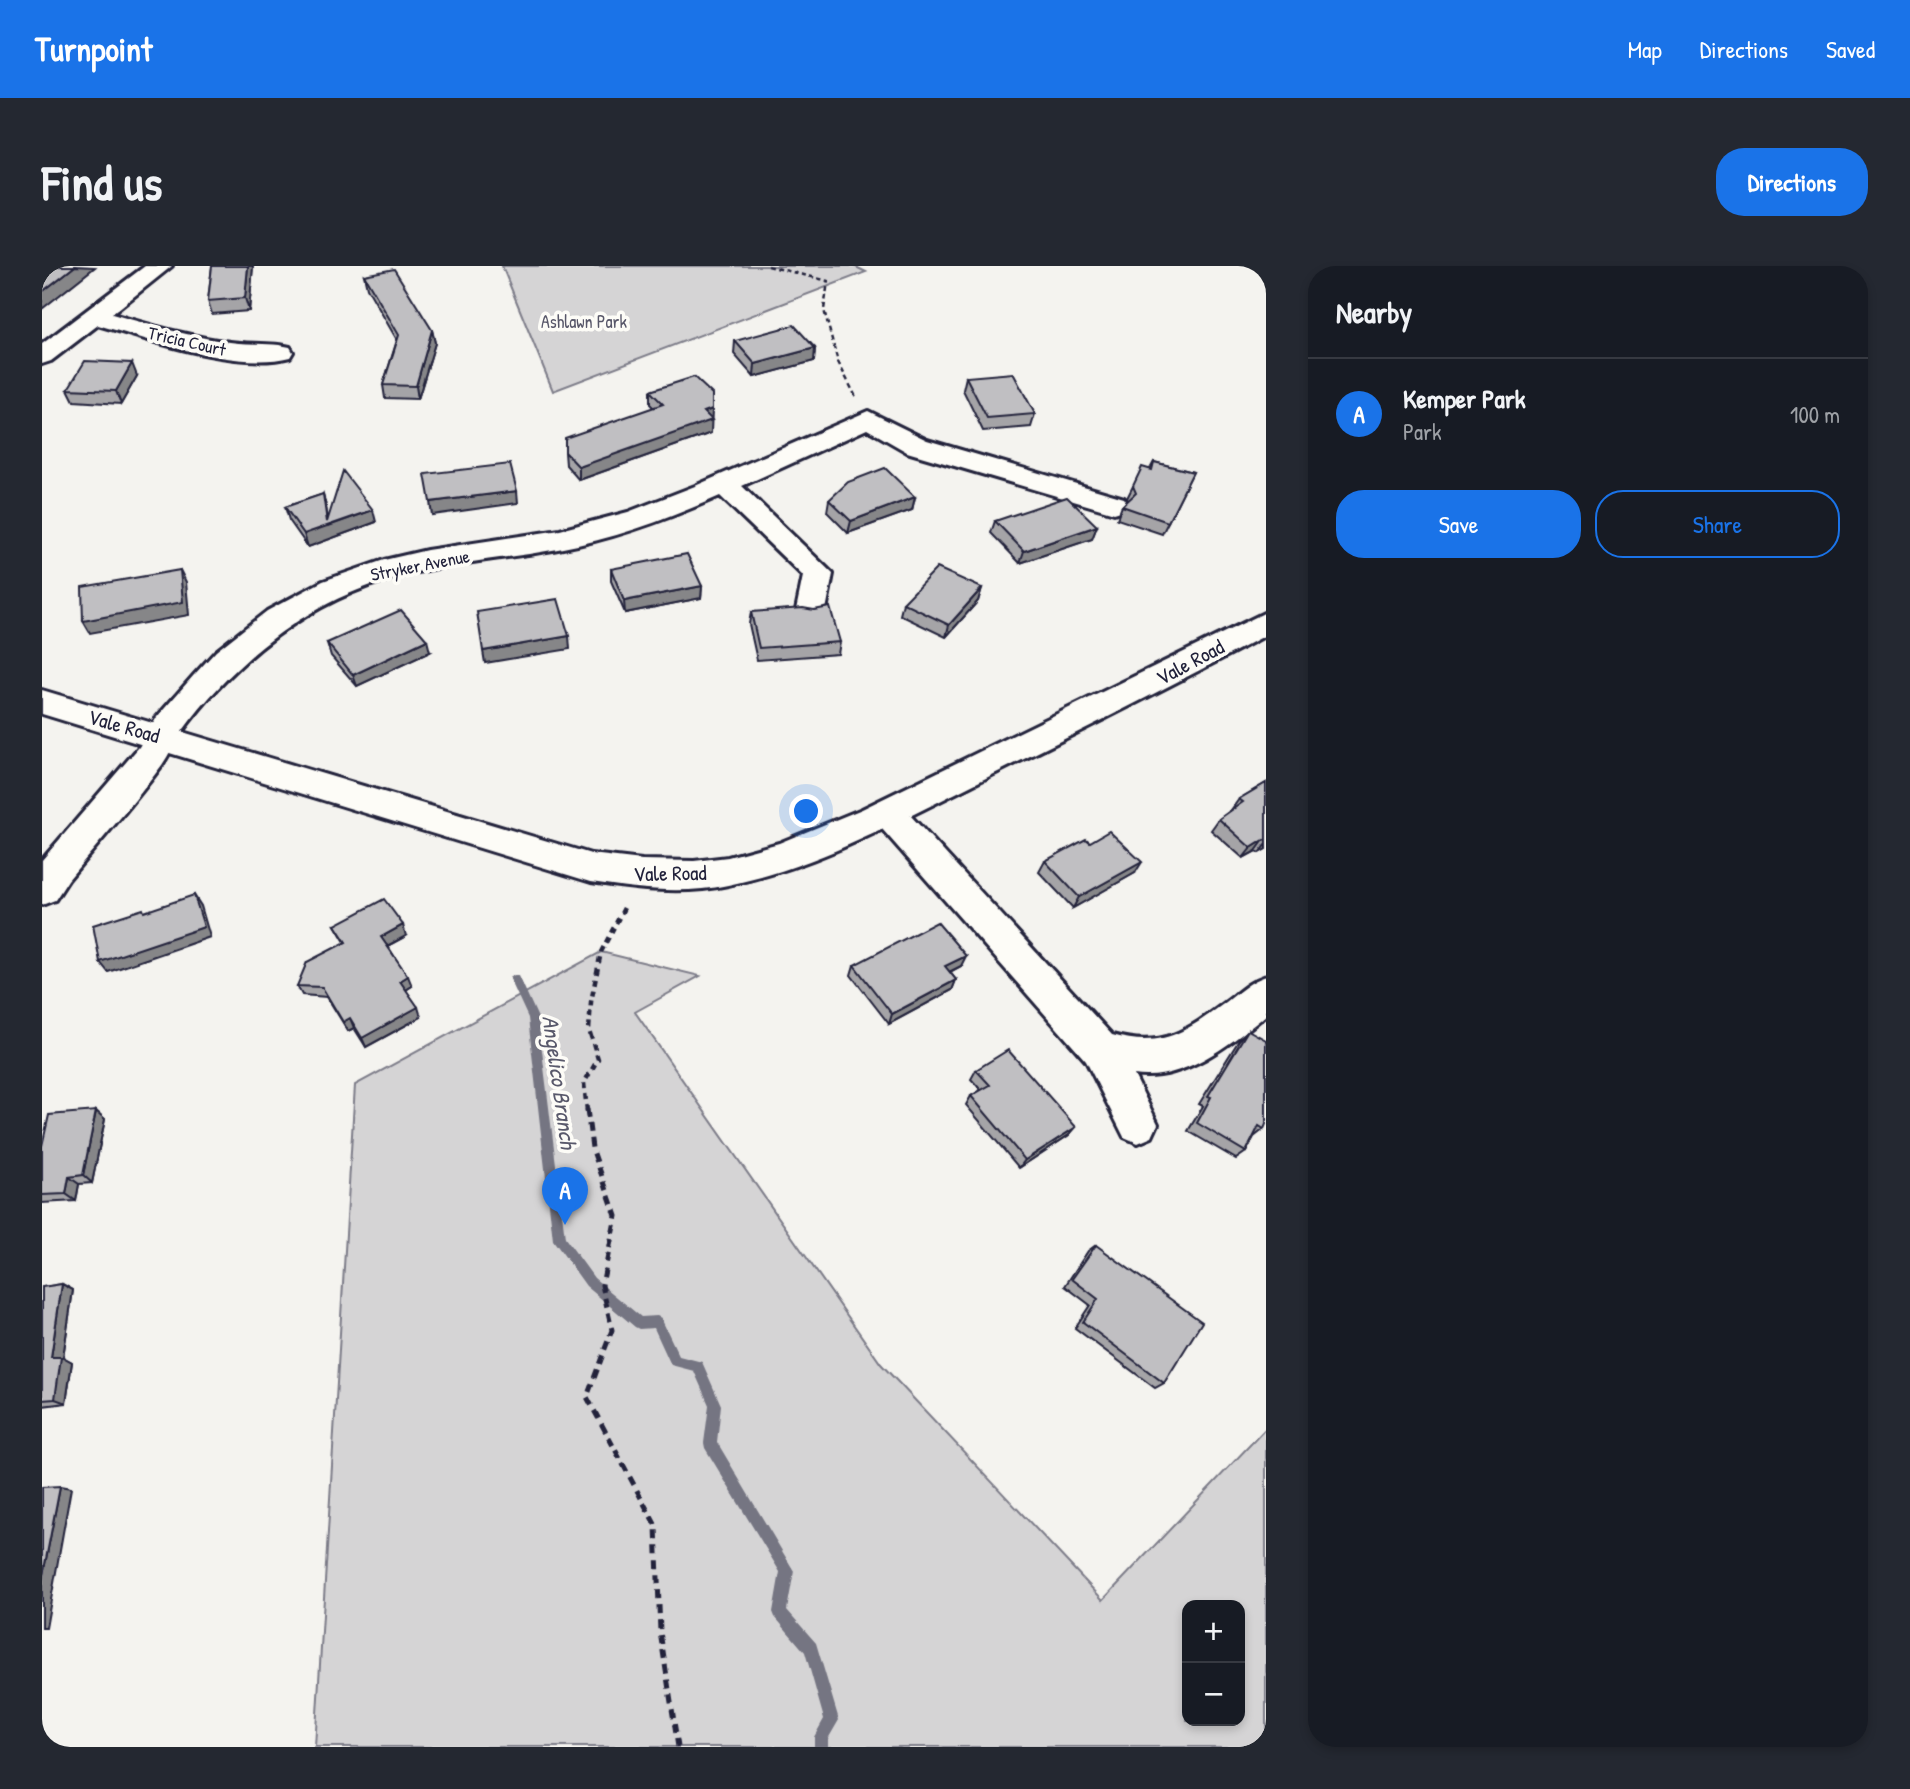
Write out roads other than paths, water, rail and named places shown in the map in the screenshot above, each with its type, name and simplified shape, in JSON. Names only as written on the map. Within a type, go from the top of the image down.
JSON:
[{"type":"street","points":[[42,356],[160,266]]},
{"type":"street","name":"Tricia Court","points":[[93,316],[202,348],[233,352],[281,352]]},
{"type":"street","name":"Stryker Avenue","points":[[42,890],[55,870],[151,755],[160,736],[212,675],[240,647],[271,621],[322,592],[383,570],[429,560],[530,547],[603,529],[653,512],[868,419],[917,446],[1114,504]]},
{"type":"street","points":[[722,483],[818,575],[811,610]]},
{"type":"street","name":"Vale Road","points":[[42,702],[591,868],[636,875],[681,877],[727,871],[782,857],[887,812],[1142,688],[1266,622]]},
{"type":"street","points":[[887,812],[1100,1049],[1138,1124]]},
{"type":"street","points":[[1100,1049],[1143,1059],[1177,1054],[1247,1009],[1266,992]]},
{"type":"waterway","name":"Angelico Branch","points":[[515,979],[533,1018],[559,1240],[590,1282],[639,1323],[657,1322],[675,1361],[698,1366],[715,1405],[710,1443],[787,1571],[780,1612],[811,1648],[832,1720],[821,1737],[821,1747]]},
{"type":"place","name":"Kemper Park","points":[[565,1225]]},
{"type":"park label","name":"Ashlawn Park","points":[[584,321]]}]
